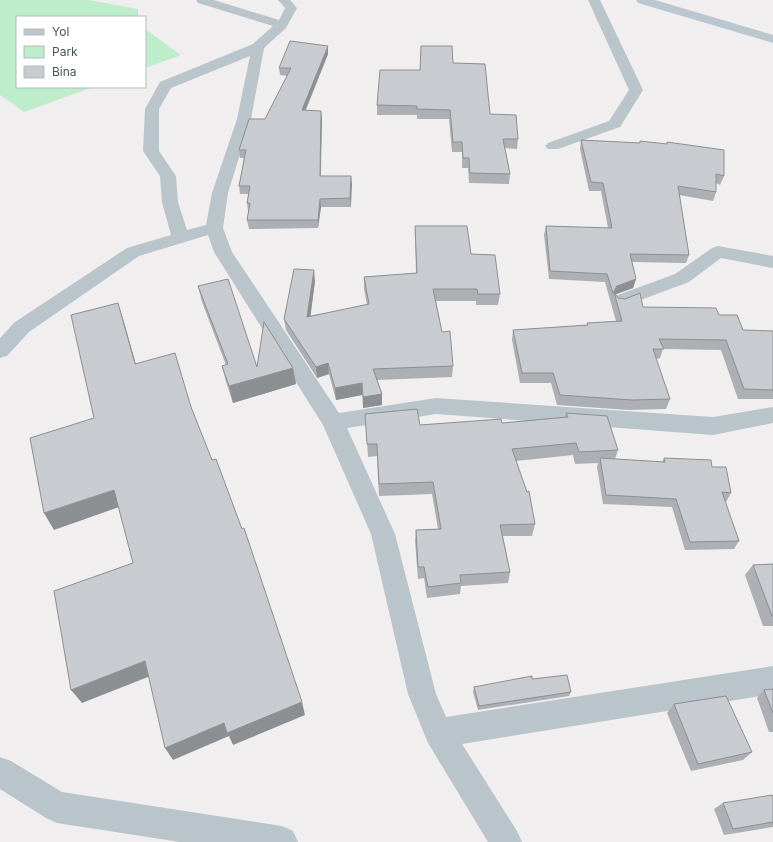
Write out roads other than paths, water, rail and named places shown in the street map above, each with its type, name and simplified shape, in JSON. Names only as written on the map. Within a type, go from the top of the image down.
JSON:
[{"type":"street","points":[[202,0],[282,25]]},
{"type":"street","points":[[181,238],[170,202],[168,176],[151,151],[152,109],[165,85],[237,57],[258,47],[282,25],[291,8],[284,0]]},
{"type":"street","points":[[553,146],[615,124],[636,90],[594,0]]},
{"type":"street","points":[[642,0],[773,38]]},
{"type":"street","points":[[258,47],[244,119],[220,193],[214,228],[223,252],[333,422],[383,534],[422,694],[438,733],[506,842]]},
{"type":"street","points":[[0,351],[22,327],[133,252],[214,228]]},
{"type":"street","points":[[622,301],[682,278],[718,252],[773,262]]},
{"type":"street","points":[[333,422],[436,406],[713,426],[773,415]]},
{"type":"street","points":[[438,733],[773,680]]},
{"type":"street","points":[[0,772],[57,807],[282,842]]}]
